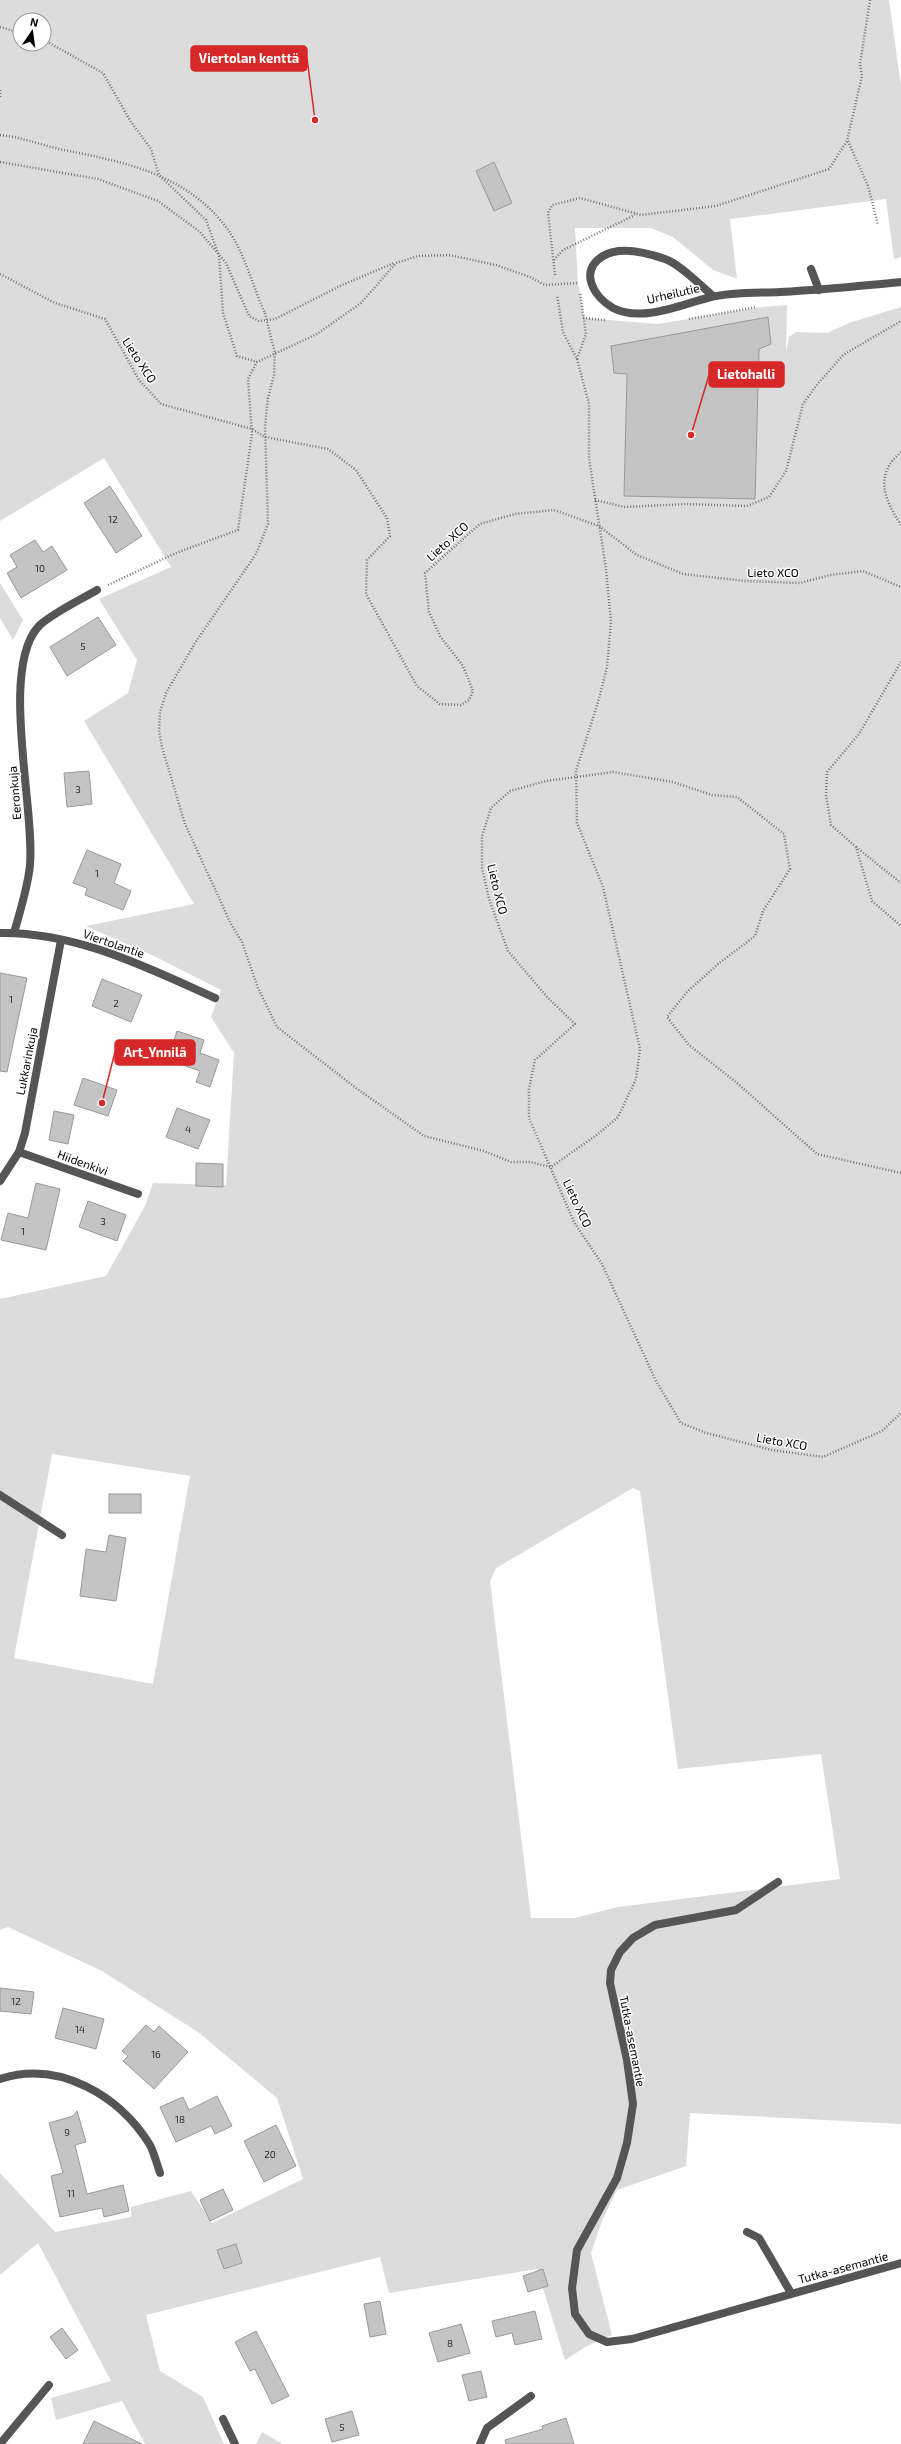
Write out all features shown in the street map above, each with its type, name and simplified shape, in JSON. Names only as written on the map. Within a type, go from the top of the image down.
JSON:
[{"type":"street","name":"Urheilutie","points":[[713,296],[668,260],[649,254],[629,251],[604,256],[594,265],[590,274],[594,291],[603,301],[615,308],[628,312],[659,310],[713,296],[819,290],[901,282]]},
{"type":"street","points":[[811,270],[819,290]]},
{"type":"street","name":"Eeronkuja","points":[[14,933],[30,865],[30,834],[20,716],[23,666],[29,642],[38,626],[97,590]]},
{"type":"street","name":"Viertolantie","points":[[0,933],[14,933],[86,944],[128,958],[215,998]]},
{"type":"street","name":"Lukkarinkuja","points":[[0,1181],[19,1152],[25,1133],[61,940]]},
{"type":"street","name":"Hiidenkivi","points":[[19,1152],[138,1194]]},
{"type":"street","points":[[0,1495],[62,1535]]},
{"type":"street","name":"Tutka-asemantie","points":[[778,1882],[736,1910],[656,1925],[634,1938],[620,1952],[611,1970],[610,1983],[627,2060],[633,2104],[627,2143],[617,2178],[577,2250],[572,2288],[575,2314],[589,2334],[607,2342],[632,2339],[901,2263]]},
{"type":"street","points":[[0,2079],[37,2073],[57,2075],[96,2091],[114,2103],[134,2123],[150,2146],[160,2173]]},
{"type":"street","points":[[747,2232],[759,2238],[791,2293]]},
{"type":"street","points":[[0,2444],[49,2385]]},
{"type":"street","points":[[480,2444],[487,2428],[531,2396]]},
{"type":"street","points":[[223,2419],[235,2444]]},
{"type":"path","points":[[553,260],[563,250],[635,215],[716,206],[829,169],[847,141],[862,76],[860,64],[870,0]]},
{"type":"path","points":[[0,27],[12,31]]},
{"type":"path","points":[[52,44],[103,73],[130,122],[151,149],[159,175],[206,220],[219,256],[223,313],[237,356],[257,362]]},
{"type":"path","points":[[0,90],[0,100]]},
{"type":"path","points":[[0,135],[101,156],[146,169],[187,189],[223,222],[244,259],[264,313],[275,352],[274,375],[268,398],[265,437],[268,524],[256,554],[195,643],[166,693],[160,712],[159,731],[162,748],[186,824],[221,903],[242,942],[258,988],[277,1027],[356,1088],[424,1136],[484,1151],[511,1162],[530,1162],[552,1167],[598,1134],[618,1117],[636,1079],[640,1050],[603,887],[577,823],[576,778],[581,750],[599,699],[607,660],[610,622],[606,569],[589,458],[589,404],[577,359],[563,332],[557,295]]},
{"type":"path","points":[[847,141],[868,186],[878,225]]},
{"type":"path","points":[[0,162],[13,163],[98,179],[158,201],[200,232],[226,263],[249,316],[259,321],[275,319],[342,285],[396,263],[418,256],[449,255],[496,265],[530,277],[545,285],[565,284]]},
{"type":"path","points":[[555,275],[548,213],[552,205],[580,198],[635,215]]},
{"type":"path","points":[[97,590],[176,553],[238,530],[252,434],[248,379],[257,362],[275,352],[317,334],[361,303],[396,263]]},
{"type":"path","name":"Lieto XCO","points":[[0,274],[55,303],[105,319],[139,380],[161,404],[252,429],[265,437],[328,450],[356,470],[387,518],[390,536],[367,560],[366,594],[417,686],[440,704],[461,705],[469,700],[473,691],[463,666],[440,636],[429,612],[425,574],[480,524],[515,514],[554,510],[599,526],[637,555],[683,574],[745,581],[800,583],[830,575],[863,571],[901,587]]},
{"type":"path","points":[[577,359],[586,334],[578,283]]},
{"type":"path","points":[[688,319],[762,307]]},
{"type":"path","points":[[583,318],[614,320]]},
{"type":"path","points":[[596,500],[625,507],[686,504],[747,506],[769,497],[786,471],[803,404],[816,386],[843,355],[901,321]]},
{"type":"path","points":[[901,452],[890,461],[883,485],[889,506],[901,525]]},
{"type":"path","points":[[901,662],[858,734],[827,772],[826,795],[831,825],[901,883]]},
{"type":"path","name":"Lieto XCO","points":[[901,1173],[817,1154],[737,1083],[689,1045],[667,1018],[688,992],[718,964],[755,936],[763,911],[790,869],[784,834],[737,797],[712,795],[673,782],[613,772],[546,781],[510,791],[491,808],[482,836],[482,868],[490,899],[508,951],[548,998],[575,1024],[535,1060],[529,1089],[529,1118],[552,1167],[574,1222],[602,1264],[656,1381],[681,1423],[706,1433],[772,1450],[823,1457],[882,1431],[901,1413]]},
{"type":"path","points":[[856,847],[872,901],[901,926]]},
{"type":"shaded area","points":[[0,0],[889,0],[901,86],[901,257],[894,259],[886,199],[730,219],[737,279],[713,270],[673,237],[651,228],[575,228],[578,283],[584,318],[658,324],[762,307],[787,305],[786,352],[789,337],[796,332],[827,333],[849,323],[901,307],[901,2124],[690,2113],[686,2166],[617,2190],[602,2221],[591,2253],[612,2335],[587,2346],[565,2360],[537,2269],[389,2293],[380,2257],[146,2315],[160,2371],[203,2397],[224,2444],[145,2444],[122,2401],[56,2420],[51,2398],[111,2381],[38,2243],[0,2275],[0,2173],[55,2232],[131,2217],[131,2207],[191,2191],[212,2223],[303,2179],[277,2098],[198,2032],[102,1971],[8,1927],[0,1930],[0,1299],[106,1276],[145,1206],[153,1183],[226,1185],[234,1053],[211,1017],[221,990],[154,956],[86,926],[194,904],[84,721],[128,693],[137,660],[99,599],[171,567],[104,458],[0,521]],"holes":[[[52,1454],[190,1476],[153,1684],[14,1658]],[[633,1488],[640,1491],[678,1769],[821,1754],[840,1879],[618,1907],[575,1918],[531,1918],[490,1581],[496,1568]]]},
{"type":"shaded area","points":[[0,583],[23,620],[13,640],[0,618]]},
{"type":"shaded area","points":[[262,2432],[282,2444],[256,2444]]},
{"type":"building","points":[[494,162],[512,203],[494,211],[476,171]]},
{"type":"building","points":[[768,317],[771,344],[759,349],[755,499],[624,496],[627,374],[614,373],[611,346]]},
{"type":"building","points":[[110,486],[142,536],[116,553],[84,503]]},
{"type":"building","points":[[35,540],[43,552],[52,546],[67,570],[21,598],[7,573],[17,567],[10,555]]},
{"type":"building","points":[[98,617],[116,645],[67,676],[50,647]]},
{"type":"building","points":[[89,771],[92,804],[67,807],[64,773]]},
{"type":"building","points":[[87,850],[121,864],[114,883],[131,891],[123,910],[85,895],[87,888],[73,883]]},
{"type":"building","points":[[0,973],[27,978],[7,1072],[0,1071]]},
{"type":"building","points":[[102,979],[142,995],[131,1022],[92,1006]]},
{"type":"building","points":[[177,1031],[204,1040],[200,1053],[219,1060],[210,1087],[196,1082],[200,1071],[168,1060]]},
{"type":"building","points":[[83,1078],[117,1090],[108,1116],[74,1105]]},
{"type":"building","points":[[177,1108],[210,1120],[198,1149],[166,1137]]},
{"type":"building","points":[[54,1111],[74,1115],[68,1144],[49,1140]]},
{"type":"building","points":[[196,1163],[223,1164],[223,1187],[196,1186]]},
{"type":"building","points":[[36,1183],[60,1189],[46,1250],[1,1240],[8,1213],[28,1218]]},
{"type":"building","points":[[88,1201],[126,1215],[117,1241],[79,1227]]},
{"type":"building","points":[[109,1494],[141,1494],[141,1513],[109,1513]]},
{"type":"building","points":[[109,1535],[126,1538],[116,1601],[80,1596],[86,1549],[106,1552]]},
{"type":"building","points":[[0,1988],[34,1992],[31,2014],[0,2011]]},
{"type":"building","points":[[63,2008],[104,2019],[96,2049],[55,2038]]},
{"type":"building","points":[[146,2025],[154,2032],[159,2026],[188,2052],[154,2089],[123,2061],[128,2056],[122,2051]]},
{"type":"building","points":[[217,2096],[232,2126],[215,2134],[211,2126],[176,2142],[160,2107],[183,2097],[189,2110]]},
{"type":"building","points":[[77,2111],[86,2142],[75,2145],[87,2194],[123,2185],[129,2211],[104,2217],[102,2208],[60,2217],[51,2176],[63,2173],[49,2123],[73,2116]]},
{"type":"building","points":[[276,2125],[296,2166],[264,2182],[244,2141]]},
{"type":"building","points":[[223,2189],[233,2210],[210,2221],[200,2200]]},
{"type":"building","points":[[236,2244],[242,2263],[224,2269],[217,2250]]},
{"type":"building","points":[[543,2269],[548,2286],[528,2292],[523,2276]]},
{"type":"building","points":[[380,2301],[386,2334],[370,2337],[364,2304]]},
{"type":"building","points":[[535,2311],[542,2339],[515,2345],[512,2333],[496,2337],[492,2321]]},
{"type":"building","points":[[461,2324],[470,2353],[438,2362],[429,2333]]},
{"type":"building","points":[[62,2328],[78,2350],[66,2359],[50,2337]]},
{"type":"building","points":[[256,2331],[289,2396],[272,2404],[255,2369],[250,2371],[235,2342]]},
{"type":"building","points":[[481,2371],[487,2397],[469,2401],[462,2375]]},
{"type":"building","points":[[352,2411],[359,2435],[332,2442],[325,2419]]},
{"type":"building","points":[[566,2418],[574,2444],[506,2444],[505,2440],[543,2429],[542,2426]]},
{"type":"building","points":[[94,2421],[142,2444],[83,2444]]},
{"type":"place","name":"Viertolan kenttä","points":[[315,120]]},
{"type":"place","name":"Lietohalli","points":[[691,435]]},
{"type":"place","name":"Art_Ynnilä","points":[[102,1103]]}]
